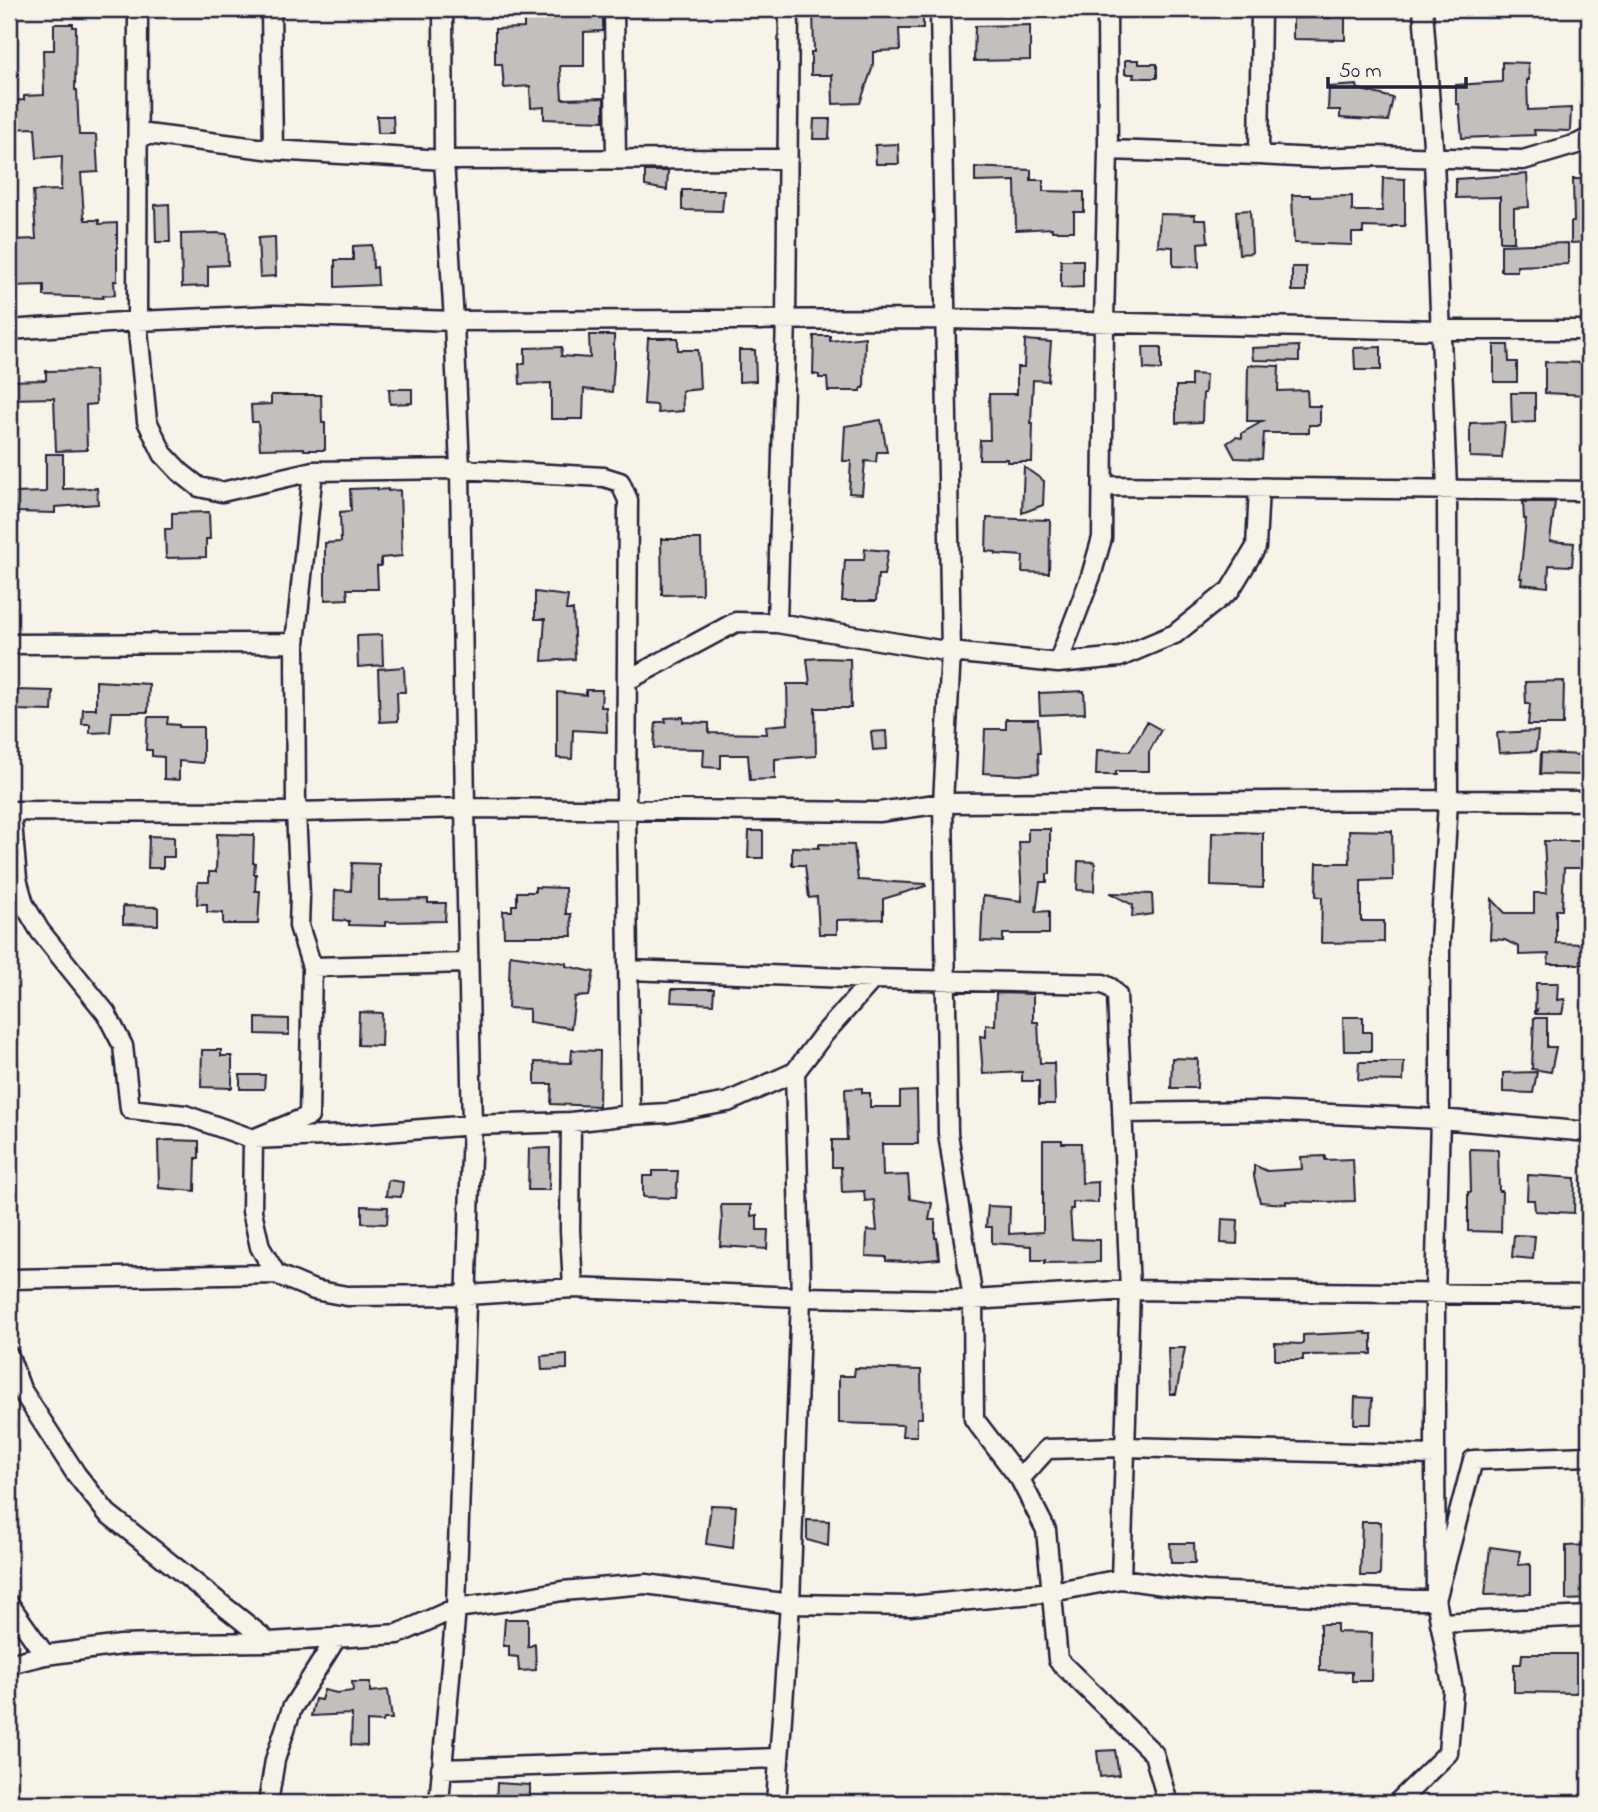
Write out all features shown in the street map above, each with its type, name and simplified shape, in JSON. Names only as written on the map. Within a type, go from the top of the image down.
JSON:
[{"type":"street","points":[[138,9],[137,321],[147,421],[163,454],[180,472],[199,486],[222,492],[313,471],[460,469],[604,477],[620,482],[628,500],[626,810],[630,1115]]},
{"type":"street","points":[[271,9],[273,150]]},
{"type":"street","points":[[439,1803],[456,1608],[472,1125],[460,469],[444,160],[443,9]]},
{"type":"street","points":[[614,9],[616,159]]},
{"type":"street","points":[[777,623],[786,319],[789,9]]},
{"type":"street","points":[[940,9],[951,652],[943,803],[948,1133],[973,1300],[974,1419],[1020,1479],[1046,1530],[1058,1660],[1154,1754],[1168,1803]]},
{"type":"street","points":[[1058,663],[1091,576],[1101,538],[1108,150],[1107,9]]},
{"type":"street","points":[[1259,155],[1261,9]]},
{"type":"street","points":[[1397,1803],[1448,1753],[1453,1690],[1436,1600],[1435,1455],[1440,943],[1448,800],[1447,489],[1434,159],[1423,9]]},
{"type":"street","points":[[139,133],[273,150],[444,160],[788,159]]},
{"type":"street","points":[[1108,150],[1315,158],[1375,156],[1523,160],[1577,145],[1589,138]]},
{"type":"street","points":[[9,330],[274,315],[454,321],[946,319],[1442,330],[1589,330]]},
{"type":"street","points":[[253,1139],[309,1116],[312,967],[299,926],[295,643],[313,471]]},
{"type":"street","points":[[1103,486],[1589,491]]},
{"type":"street","points":[[628,680],[736,622],[777,623],[951,652],[1058,663],[1120,657],[1175,634],[1230,590],[1256,547],[1259,488]]},
{"type":"street","points":[[9,644],[295,643]]},
{"type":"street","points":[[873,979],[794,1072],[728,1102],[668,1113],[571,1122],[472,1125],[253,1139],[185,1115],[130,1110],[123,1046],[106,1013],[40,931],[24,904],[16,879],[10,811],[296,812],[465,808],[879,812],[943,803],[1589,801]]},
{"type":"street","points":[[312,967],[468,963]]},
{"type":"street","points":[[629,970],[1103,984],[1117,995],[1130,1290],[1121,1579]]},
{"type":"street","points":[[776,1803],[790,1605],[801,1297],[794,1072]]},
{"type":"street","points":[[1122,1113],[1264,1111],[1440,1119],[1589,1132]]},
{"type":"street","points":[[571,1122],[572,1288]]},
{"type":"street","points":[[253,1139],[252,1210],[260,1247],[276,1274]]},
{"type":"street","points":[[9,1279],[276,1274],[314,1290],[347,1296],[467,1295],[572,1288],[801,1297],[973,1300],[1130,1290],[1589,1295]]},
{"type":"street","points":[[9,1356],[21,1389],[76,1474],[107,1513],[269,1642]]},
{"type":"street","points":[[1020,1479],[1047,1449],[1125,1447],[1435,1455]]},
{"type":"street","points":[[1436,1600],[1473,1460],[1589,1456]]},
{"type":"street","points":[[9,1664],[45,1655],[121,1645],[269,1642],[398,1634],[456,1608],[562,1591],[646,1584],[790,1605],[910,1606],[1052,1592],[1121,1579],[1206,1591],[1436,1600]]},
{"type":"street","points":[[9,1604],[45,1655]]},
{"type":"street","points":[[1440,1623],[1589,1616]]},
{"type":"street","points":[[268,1803],[275,1760],[292,1708],[337,1637]]},
{"type":"street","points":[[442,1769],[778,1758]]},
{"type":"building","points":[[546,9],[603,9],[603,31],[584,32],[584,66],[560,66],[562,99],[604,98],[604,121],[544,119],[544,107],[531,108],[530,86],[504,88],[502,64],[495,64],[495,29],[524,28],[524,19],[547,18]]},
{"type":"building","points":[[813,9],[923,9],[923,29],[899,29],[900,50],[873,52],[873,66],[860,103],[833,104],[832,75],[811,75],[811,52],[814,52]]},
{"type":"building","points":[[1330,9],[1345,9],[1345,40],[1293,39],[1293,18],[1330,18]]},
{"type":"building","points":[[54,24],[73,24],[73,27],[76,27],[75,90],[79,135],[96,135],[98,172],[81,173],[84,217],[85,220],[99,220],[99,224],[117,223],[115,295],[103,298],[44,296],[44,285],[9,286],[9,240],[36,239],[33,191],[61,190],[62,156],[37,158],[35,128],[9,129],[9,101],[24,100],[24,96],[44,95],[43,50],[54,50]]},
{"type":"building","points":[[1030,25],[1030,60],[974,61],[975,26]]},
{"type":"building","points":[[1125,60],[1139,60],[1139,64],[1157,64],[1157,78],[1133,78],[1134,74],[1125,74]]},
{"type":"building","points":[[1502,62],[1528,63],[1528,110],[1571,108],[1570,131],[1534,130],[1535,135],[1462,138],[1459,104],[1456,104],[1456,85],[1502,82]]},
{"type":"building","points":[[1357,85],[1358,89],[1393,98],[1388,121],[1340,118],[1340,110],[1328,110],[1329,87]]},
{"type":"building","points":[[377,116],[393,116],[394,133],[378,133]]},
{"type":"building","points":[[814,119],[830,119],[829,139],[813,139]]},
{"type":"building","points":[[898,144],[899,164],[876,164],[875,145]]},
{"type":"building","points":[[975,167],[1031,170],[1031,180],[1043,180],[1043,191],[1084,192],[1084,212],[1074,212],[1074,231],[1052,231],[1052,228],[1016,230],[1015,181],[975,182]]},
{"type":"building","points":[[645,171],[668,171],[667,190],[645,186]]},
{"type":"building","points":[[1527,174],[1529,207],[1514,208],[1514,242],[1500,242],[1500,197],[1456,198],[1456,179]]},
{"type":"building","points":[[1383,178],[1405,179],[1405,226],[1363,227],[1363,233],[1352,233],[1352,245],[1294,243],[1292,195],[1352,196],[1352,211],[1382,211]]},
{"type":"building","points":[[1573,179],[1589,179],[1589,242],[1571,243],[1571,222],[1574,222]]},
{"type":"building","points":[[682,190],[724,190],[722,211],[682,210]]},
{"type":"building","points":[[169,204],[170,242],[156,242],[155,205]]},
{"type":"building","points":[[1250,210],[1252,253],[1239,254],[1236,211]]},
{"type":"building","points":[[1160,214],[1195,215],[1195,220],[1206,220],[1208,242],[1198,243],[1199,267],[1173,266],[1173,247],[1158,246]]},
{"type":"building","points":[[181,234],[227,234],[228,265],[208,266],[208,286],[182,287]]},
{"type":"building","points":[[275,237],[276,276],[260,277],[258,238]]},
{"type":"building","points":[[1568,243],[1568,264],[1517,266],[1517,271],[1501,271],[1501,245]]},
{"type":"building","points":[[372,245],[373,268],[377,267],[378,285],[335,287],[335,260],[353,260],[353,246]]},
{"type":"building","points":[[1061,260],[1083,260],[1083,287],[1061,288]]},
{"type":"building","points":[[1292,267],[1306,267],[1306,291],[1292,291]]},
{"type":"building","points":[[589,335],[614,335],[612,392],[584,389],[583,419],[551,419],[551,383],[520,384],[519,364],[525,364],[525,348],[562,347],[561,356],[590,358]]},
{"type":"building","points":[[814,336],[830,336],[830,341],[865,337],[864,388],[861,388],[861,391],[828,391],[827,378],[819,378],[819,375],[813,374]]},
{"type":"building","points":[[648,338],[678,338],[678,350],[698,350],[700,389],[682,391],[683,411],[658,413],[657,405],[644,404]]},
{"type":"building","points":[[1025,340],[1051,342],[1048,381],[1033,380],[1032,462],[979,459],[980,440],[990,440],[989,394],[1017,394],[1017,367],[1024,367]]},
{"type":"building","points":[[1494,345],[1508,345],[1509,362],[1517,362],[1517,382],[1494,382]]},
{"type":"building","points":[[1299,346],[1299,361],[1253,360],[1252,348]]},
{"type":"building","points":[[1143,347],[1161,347],[1161,370],[1144,369]]},
{"type":"building","points":[[1381,347],[1381,370],[1355,370],[1354,348]]},
{"type":"building","points":[[739,350],[755,350],[756,381],[739,382]]},
{"type":"building","points":[[1545,362],[1588,363],[1587,395],[1545,393]]},
{"type":"building","points":[[1248,365],[1279,366],[1278,391],[1307,390],[1308,406],[1320,406],[1320,425],[1309,425],[1309,433],[1264,433],[1262,459],[1235,458],[1227,443],[1236,437],[1242,438],[1242,433],[1263,421],[1247,421]]},
{"type":"building","points":[[95,370],[96,404],[86,405],[87,450],[56,451],[54,398],[9,399],[9,381],[46,380],[46,371]]},
{"type":"building","points":[[1191,374],[1206,375],[1202,422],[1176,423],[1176,386],[1191,386]]},
{"type":"building","points":[[389,389],[412,389],[412,403],[390,404]]},
{"type":"building","points":[[1511,393],[1535,393],[1535,422],[1512,423]]},
{"type":"building","points":[[271,395],[321,395],[325,450],[260,449],[258,422],[252,422],[251,405],[271,404]]},
{"type":"building","points":[[881,420],[887,452],[877,452],[876,462],[865,461],[862,494],[849,493],[851,461],[843,461],[845,426]]},
{"type":"building","points":[[1505,422],[1502,458],[1470,457],[1470,423]]},
{"type":"building","points":[[46,454],[63,454],[63,489],[97,488],[98,504],[55,507],[55,513],[15,512],[14,493],[46,492]]},
{"type":"building","points":[[1024,467],[1044,481],[1043,505],[1022,513]]},
{"type":"building","points":[[350,489],[400,490],[402,556],[381,558],[381,566],[377,566],[378,589],[347,589],[348,599],[325,600],[325,543],[341,542],[340,512],[351,511]]},
{"type":"building","points":[[1523,502],[1555,502],[1550,541],[1574,543],[1572,566],[1549,565],[1548,587],[1521,584],[1526,519]]},
{"type":"building","points":[[209,512],[210,539],[206,539],[206,557],[166,558],[165,529],[172,529],[172,513]]},
{"type":"building","points":[[987,518],[1050,520],[1049,573],[1022,572],[1023,556],[986,551]]},
{"type":"building","points":[[661,539],[701,539],[702,594],[662,595]]},
{"type":"building","points":[[865,549],[888,551],[884,575],[878,575],[876,601],[842,601],[845,560],[864,560]]},
{"type":"building","points":[[535,592],[568,596],[566,610],[573,610],[575,659],[542,661],[545,619],[535,619]]},
{"type":"building","points":[[382,635],[383,665],[358,667],[357,636]]},
{"type":"building","points":[[807,659],[850,659],[851,708],[815,708],[816,756],[775,759],[775,779],[750,780],[748,755],[721,755],[721,768],[703,767],[704,749],[654,748],[656,722],[666,722],[665,718],[683,717],[683,722],[709,723],[709,733],[767,734],[766,726],[788,724],[787,684],[810,684]]},
{"type":"building","points":[[404,667],[405,692],[397,692],[398,721],[380,722],[378,669]]},
{"type":"building","points":[[96,681],[149,684],[148,712],[112,712],[110,732],[90,733],[90,724],[82,724],[83,709],[96,709]]},
{"type":"building","points":[[1564,681],[1563,725],[1528,725],[1530,704],[1526,704],[1525,682]]},
{"type":"building","points":[[16,690],[53,691],[52,711],[16,710]]},
{"type":"building","points":[[586,690],[602,690],[601,707],[606,707],[607,732],[573,730],[572,759],[557,758],[557,692],[586,695]]},
{"type":"building","points":[[1084,691],[1085,713],[1040,715],[1039,693]]},
{"type":"building","points":[[148,717],[168,717],[167,724],[179,727],[203,727],[203,763],[179,761],[179,780],[164,779],[164,757],[152,756],[152,750],[146,750]]},
{"type":"building","points":[[1006,719],[1038,719],[1039,773],[983,773],[985,729],[1006,729]]},
{"type":"building","points":[[1147,722],[1161,730],[1149,752],[1149,771],[1116,771],[1116,775],[1096,775],[1097,750],[1130,751]]},
{"type":"building","points":[[886,731],[887,749],[873,750],[871,732]]},
{"type":"building","points":[[1538,731],[1536,751],[1499,753],[1497,733]]},
{"type":"building","points":[[1541,753],[1582,755],[1582,775],[1540,774]]},
{"type":"building","points":[[1028,829],[1050,829],[1050,874],[1047,874],[1047,882],[1040,882],[1036,912],[1049,911],[1049,934],[1003,934],[1003,942],[981,941],[983,896],[1022,901],[1019,842],[1028,842]]},
{"type":"building","points":[[1349,830],[1392,831],[1393,880],[1361,881],[1361,921],[1384,921],[1384,942],[1321,943],[1322,897],[1316,896],[1317,863],[1350,863]]},
{"type":"building","points":[[749,831],[763,831],[763,858],[748,858]]},
{"type":"building","points":[[1212,833],[1263,833],[1263,888],[1211,886]]},
{"type":"building","points":[[217,834],[254,835],[255,891],[260,891],[258,924],[223,924],[223,913],[207,912],[207,904],[197,904],[198,882],[209,882],[209,872],[216,872]]},
{"type":"building","points":[[149,836],[174,837],[174,857],[163,857],[163,868],[148,868]]},
{"type":"building","points":[[1544,841],[1584,841],[1585,868],[1564,868],[1562,910],[1556,910],[1556,943],[1584,944],[1584,964],[1548,964],[1549,954],[1519,955],[1519,947],[1505,940],[1490,939],[1492,899],[1505,913],[1534,913],[1534,893],[1547,893]]},
{"type":"building","points":[[819,844],[854,845],[858,880],[926,886],[883,899],[883,919],[837,920],[837,934],[819,934],[817,897],[809,898],[805,865],[792,865],[792,847],[819,848]]},
{"type":"building","points":[[1078,861],[1095,862],[1094,891],[1077,890]]},
{"type":"building","points":[[352,863],[379,864],[379,900],[428,899],[428,903],[446,903],[445,921],[385,922],[385,926],[349,925],[349,921],[334,920],[335,890],[351,891]]},
{"type":"building","points":[[535,887],[565,888],[566,914],[571,914],[572,936],[504,936],[503,911],[512,911],[512,905],[517,905],[517,892],[535,892]]},
{"type":"building","points":[[1110,893],[1152,894],[1153,914],[1132,917],[1133,905]]},
{"type":"building","points":[[123,906],[158,907],[158,925],[123,924]]},
{"type":"building","points":[[510,955],[566,963],[566,966],[594,972],[589,996],[575,997],[571,1028],[529,1022],[529,1009],[508,1008]]},
{"type":"building","points":[[1536,983],[1558,983],[1557,1000],[1565,999],[1562,1014],[1536,1014]]},
{"type":"building","points":[[672,989],[714,989],[713,1004],[671,1002]]},
{"type":"building","points":[[996,993],[1033,994],[1033,1022],[1038,1022],[1040,1063],[1054,1063],[1055,1104],[1039,1104],[1039,1081],[1022,1081],[1022,1072],[983,1074],[980,1036],[986,1037],[986,1025],[995,1025]]},
{"type":"building","points":[[359,1012],[382,1013],[381,1046],[358,1045]]},
{"type":"building","points":[[1343,1017],[1363,1017],[1363,1032],[1371,1032],[1371,1051],[1344,1051]]},
{"type":"building","points":[[256,1018],[289,1019],[289,1035],[256,1034]]},
{"type":"building","points":[[1534,1018],[1547,1018],[1547,1047],[1556,1047],[1551,1072],[1532,1069]]},
{"type":"building","points":[[202,1050],[221,1050],[221,1056],[232,1056],[232,1088],[201,1087]]},
{"type":"building","points":[[572,1050],[600,1051],[599,1106],[551,1104],[552,1084],[535,1084],[535,1062],[571,1063]]},
{"type":"building","points":[[1172,1058],[1198,1059],[1197,1088],[1171,1088]]},
{"type":"building","points":[[1359,1062],[1404,1062],[1403,1081],[1358,1080]]},
{"type":"building","points":[[1537,1072],[1533,1093],[1503,1092],[1503,1073]]},
{"type":"building","points":[[240,1075],[265,1075],[264,1089],[240,1089]]},
{"type":"building","points":[[862,1088],[862,1093],[870,1093],[870,1107],[900,1107],[900,1092],[917,1091],[918,1144],[882,1144],[883,1176],[908,1175],[910,1199],[932,1203],[929,1220],[935,1220],[939,1259],[905,1262],[866,1256],[867,1230],[877,1231],[874,1200],[865,1201],[864,1191],[842,1192],[841,1167],[832,1167],[832,1140],[847,1140],[845,1089]]},
{"type":"building","points":[[1043,1140],[1081,1143],[1082,1183],[1098,1182],[1098,1203],[1073,1202],[1073,1209],[1070,1209],[1072,1239],[1100,1240],[1100,1262],[1045,1263],[1045,1260],[1032,1260],[1032,1246],[992,1243],[992,1227],[986,1227],[988,1206],[1010,1207],[1009,1234],[1043,1232]]},
{"type":"building","points":[[158,1141],[199,1141],[195,1191],[159,1188]]},
{"type":"building","points":[[550,1148],[549,1190],[528,1190],[529,1149]]},
{"type":"building","points":[[1470,1149],[1498,1150],[1499,1191],[1502,1191],[1501,1232],[1468,1231]]},
{"type":"building","points":[[1325,1156],[1325,1160],[1353,1159],[1355,1201],[1286,1201],[1286,1204],[1260,1202],[1254,1165],[1267,1171],[1302,1169],[1301,1157]]},
{"type":"building","points":[[653,1171],[678,1171],[676,1198],[643,1197],[643,1176],[653,1176]]},
{"type":"building","points":[[1528,1175],[1575,1178],[1574,1213],[1535,1211],[1534,1200],[1527,1200]]},
{"type":"building","points":[[388,1180],[403,1182],[401,1197],[386,1196]]},
{"type":"building","points":[[721,1205],[751,1205],[751,1216],[757,1215],[757,1230],[768,1230],[767,1249],[720,1246]]},
{"type":"building","points":[[362,1206],[388,1207],[387,1224],[362,1223]]},
{"type":"building","points":[[1222,1219],[1238,1220],[1237,1244],[1221,1243]]},
{"type":"building","points":[[1514,1235],[1535,1236],[1533,1259],[1512,1257]]},
{"type":"building","points":[[1372,1334],[1372,1354],[1303,1355],[1303,1360],[1275,1360],[1275,1343],[1303,1344],[1303,1335]]},
{"type":"building","points":[[1168,1348],[1185,1348],[1176,1394],[1170,1394]]},
{"type":"building","points":[[567,1354],[567,1369],[542,1370],[541,1356]]},
{"type":"building","points":[[855,1368],[921,1370],[922,1418],[917,1418],[917,1436],[902,1436],[903,1425],[839,1423],[839,1376],[854,1376]]},
{"type":"building","points":[[1355,1397],[1372,1398],[1371,1424],[1354,1424]]},
{"type":"building","points":[[711,1505],[736,1506],[733,1548],[706,1544]]},
{"type":"building","points":[[807,1520],[829,1521],[828,1546],[807,1540]]},
{"type":"building","points":[[1362,1522],[1381,1522],[1380,1576],[1360,1576]]},
{"type":"building","points":[[1170,1543],[1194,1543],[1195,1563],[1171,1563]]},
{"type":"building","points":[[1588,1545],[1588,1599],[1566,1600],[1566,1546]]},
{"type":"building","points":[[1490,1547],[1520,1551],[1518,1565],[1530,1564],[1530,1594],[1485,1595]]},
{"type":"building","points":[[505,1619],[528,1619],[528,1647],[535,1644],[536,1670],[519,1671],[518,1657],[509,1656],[509,1646],[503,1646]]},
{"type":"building","points":[[1320,1624],[1337,1624],[1337,1632],[1372,1633],[1371,1681],[1352,1681],[1352,1672],[1320,1671]]},
{"type":"building","points":[[1522,1654],[1576,1654],[1576,1693],[1514,1692],[1514,1664],[1521,1664]]},
{"type":"building","points":[[352,1682],[370,1682],[370,1692],[388,1690],[392,1719],[384,1719],[383,1722],[367,1721],[367,1746],[351,1745],[352,1714],[311,1716],[315,1699],[321,1700],[324,1690],[337,1693],[353,1691]]},
{"type":"building","points":[[1115,1750],[1119,1775],[1100,1777],[1097,1751]]},
{"type":"building","points":[[497,1783],[530,1785],[530,1803],[496,1803]]}]
